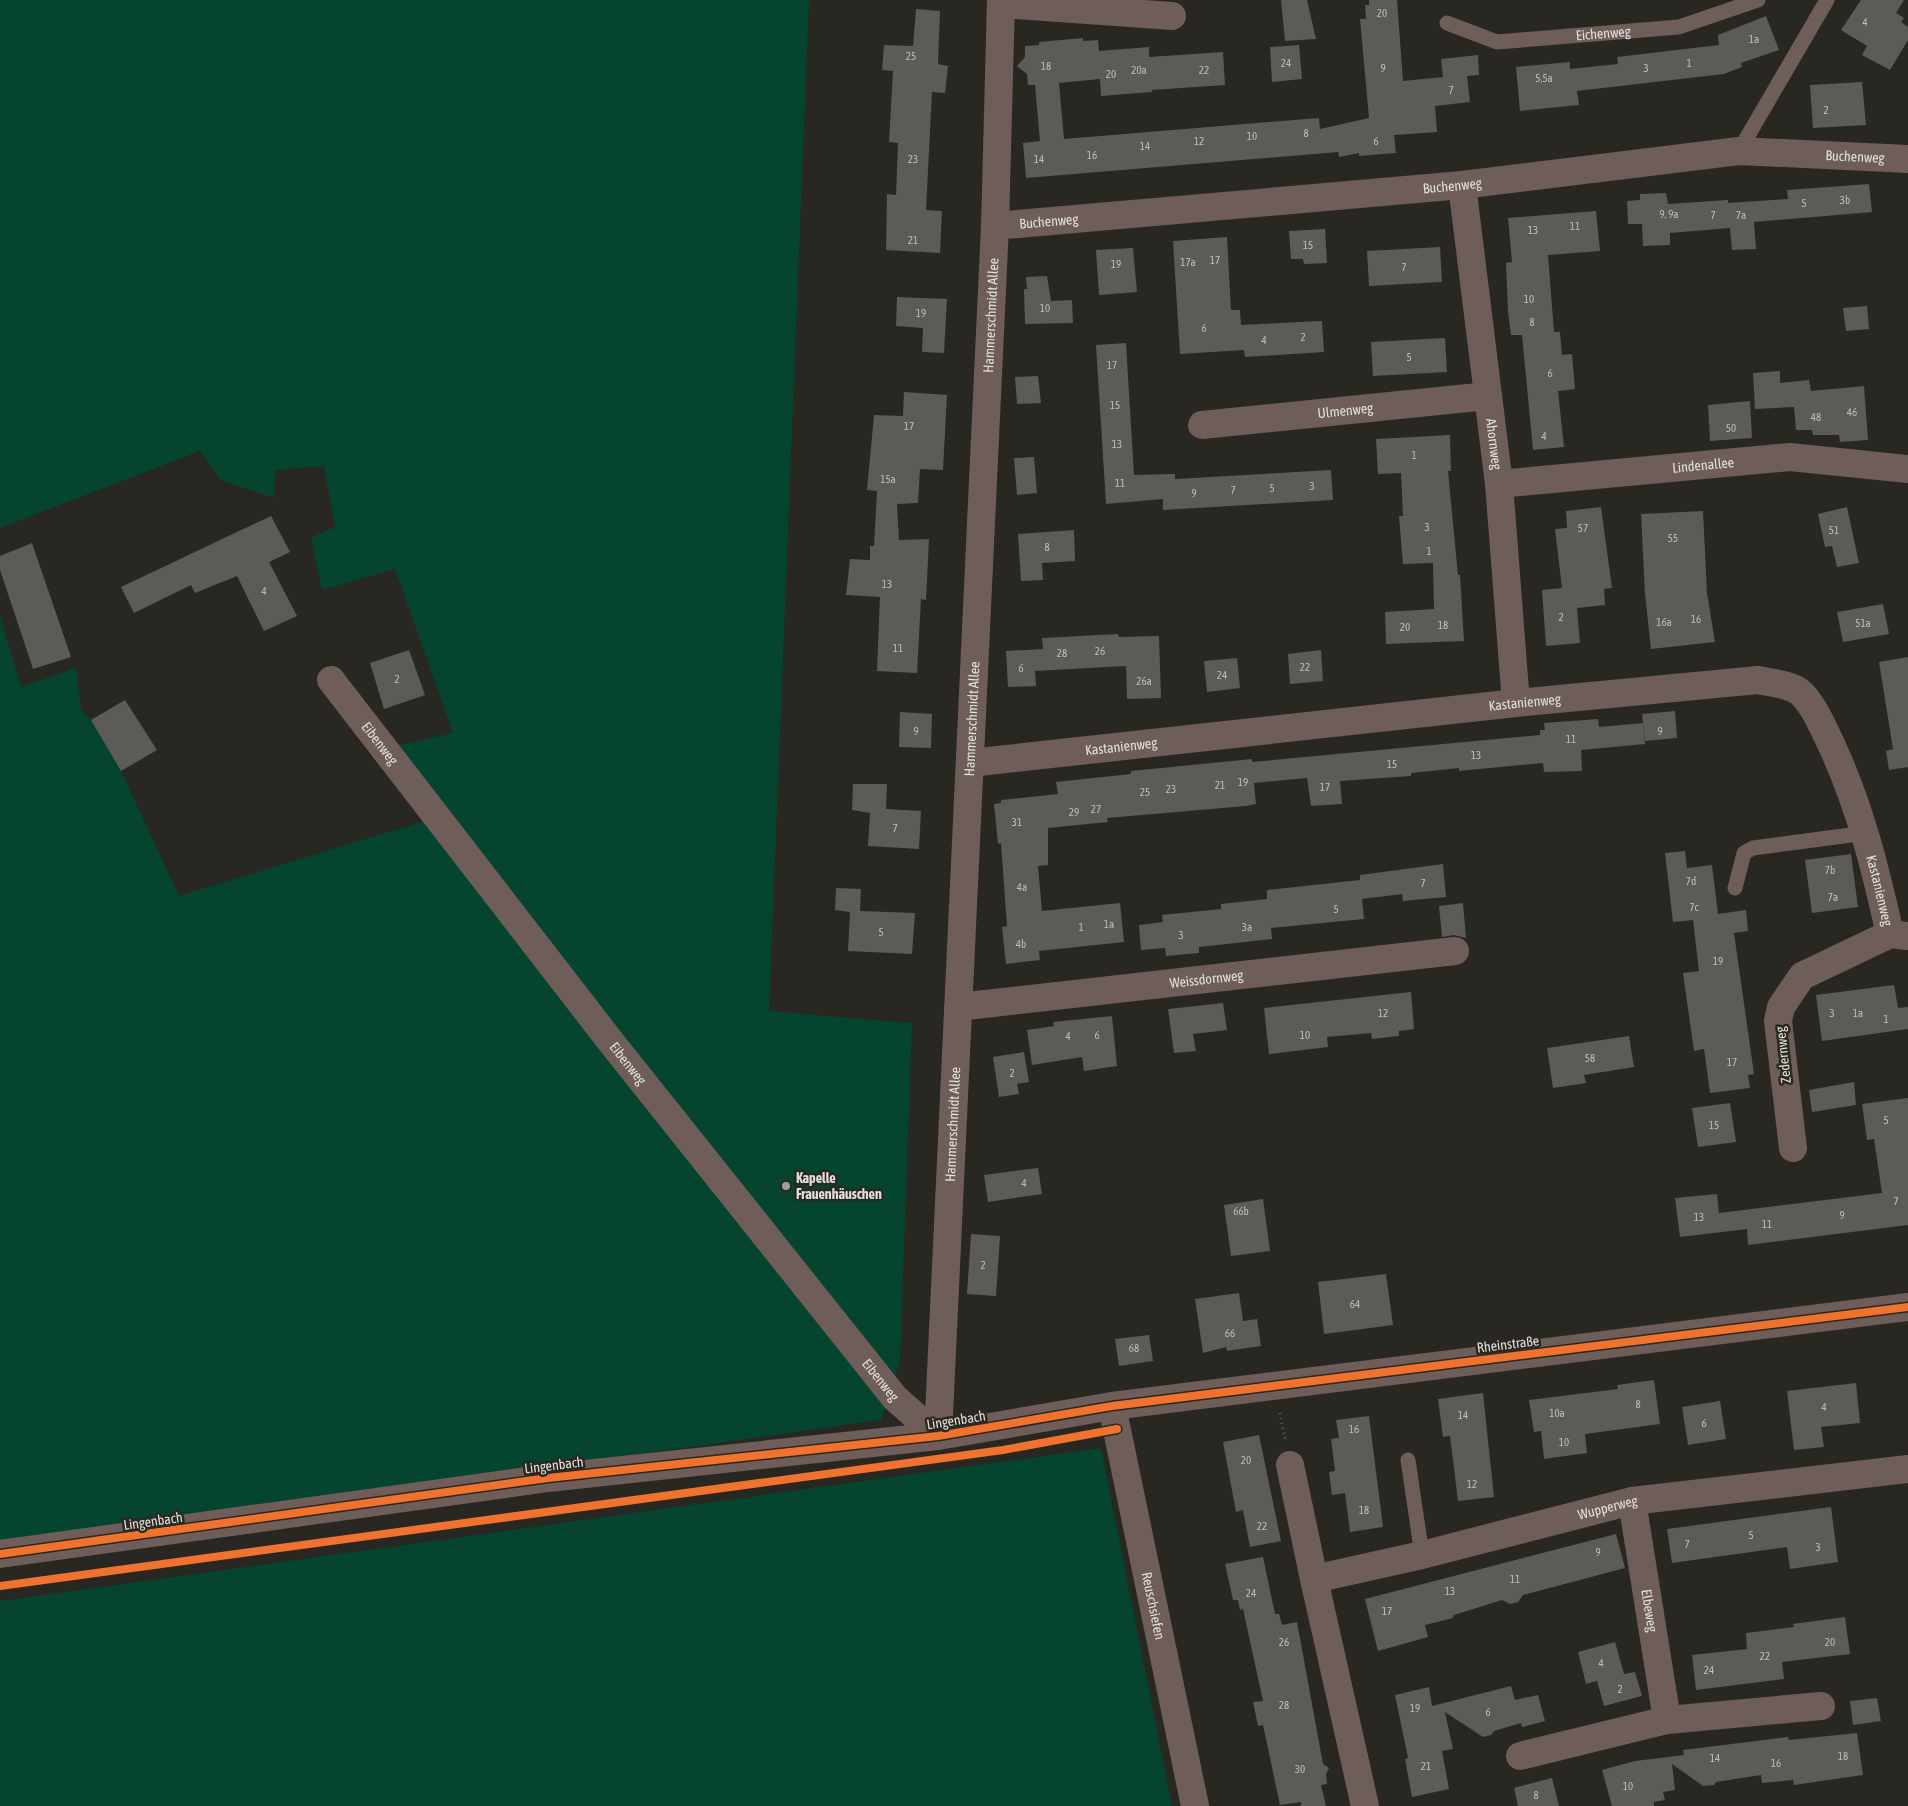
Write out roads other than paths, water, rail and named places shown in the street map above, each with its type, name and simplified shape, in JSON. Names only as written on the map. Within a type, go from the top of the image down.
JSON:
[{"type":"street","name":"Hammerschmidt Allee","points":[[938,1436],[995,226],[1001,2],[1172,16]]},
{"type":"street","name":"Buchenweg","points":[[995,226],[1462,185],[1739,151],[1908,159]]},
{"type":"street","name":"Ahornweg","points":[[1462,185],[1499,484],[1516,703]]},
{"type":"street","name":"Ulmenweg","points":[[1202,425],[1488,396]]},
{"type":"street","name":"Lindenallee","points":[[1499,484],[1790,458],[1908,469]]},
{"type":"street","name":"Eibenweg","points":[[331,680],[610,1042],[895,1398],[938,1436]]},
{"type":"street","name":"Kastanienweg","points":[[970,763],[1516,703],[1758,680],[1785,686],[1800,692],[1818,717],[1851,787],[1899,935]]},
{"type":"street","name":"Zedernweg","points":[[1793,1148],[1778,1021],[1781,1007],[1802,976],[1899,935]]},
{"type":"street","name":"Weissdornweg","points":[[958,1007],[1455,951]]},
{"type":"street","name":"Rheinstraße","points":[[1112,1406],[1908,1307]]},
{"type":"street","name":"Lingenbach","points":[[0,1554],[548,1478],[938,1436],[1112,1406]]},
{"type":"street","name":"Reuschsiefen","points":[[1112,1406],[1195,1806]]},
{"type":"street","points":[[1290,1465],[1365,1806]]},
{"type":"street","name":"Wupperweg","points":[[1314,1579],[1422,1555],[1632,1501],[1908,1469]]},
{"type":"street","name":"Elbeweg","points":[[1632,1501],[1667,1720]]},
{"type":"street","points":[[1520,1756],[1667,1720],[1821,1706]]},
{"type":"lane","name":"Eichenweg","points":[[1447,23],[1498,42],[1679,27],[1758,0]]},
{"type":"lane","points":[[1739,151],[1827,0]]},
{"type":"lane","points":[[1735,888],[1744,852],[1753,848],[1866,833]]},
{"type":"lane","points":[[1408,1460],[1422,1555]]},
{"type":"place","name":"Kapelle Frauenhäuschen","points":[[786,1186]]}]
